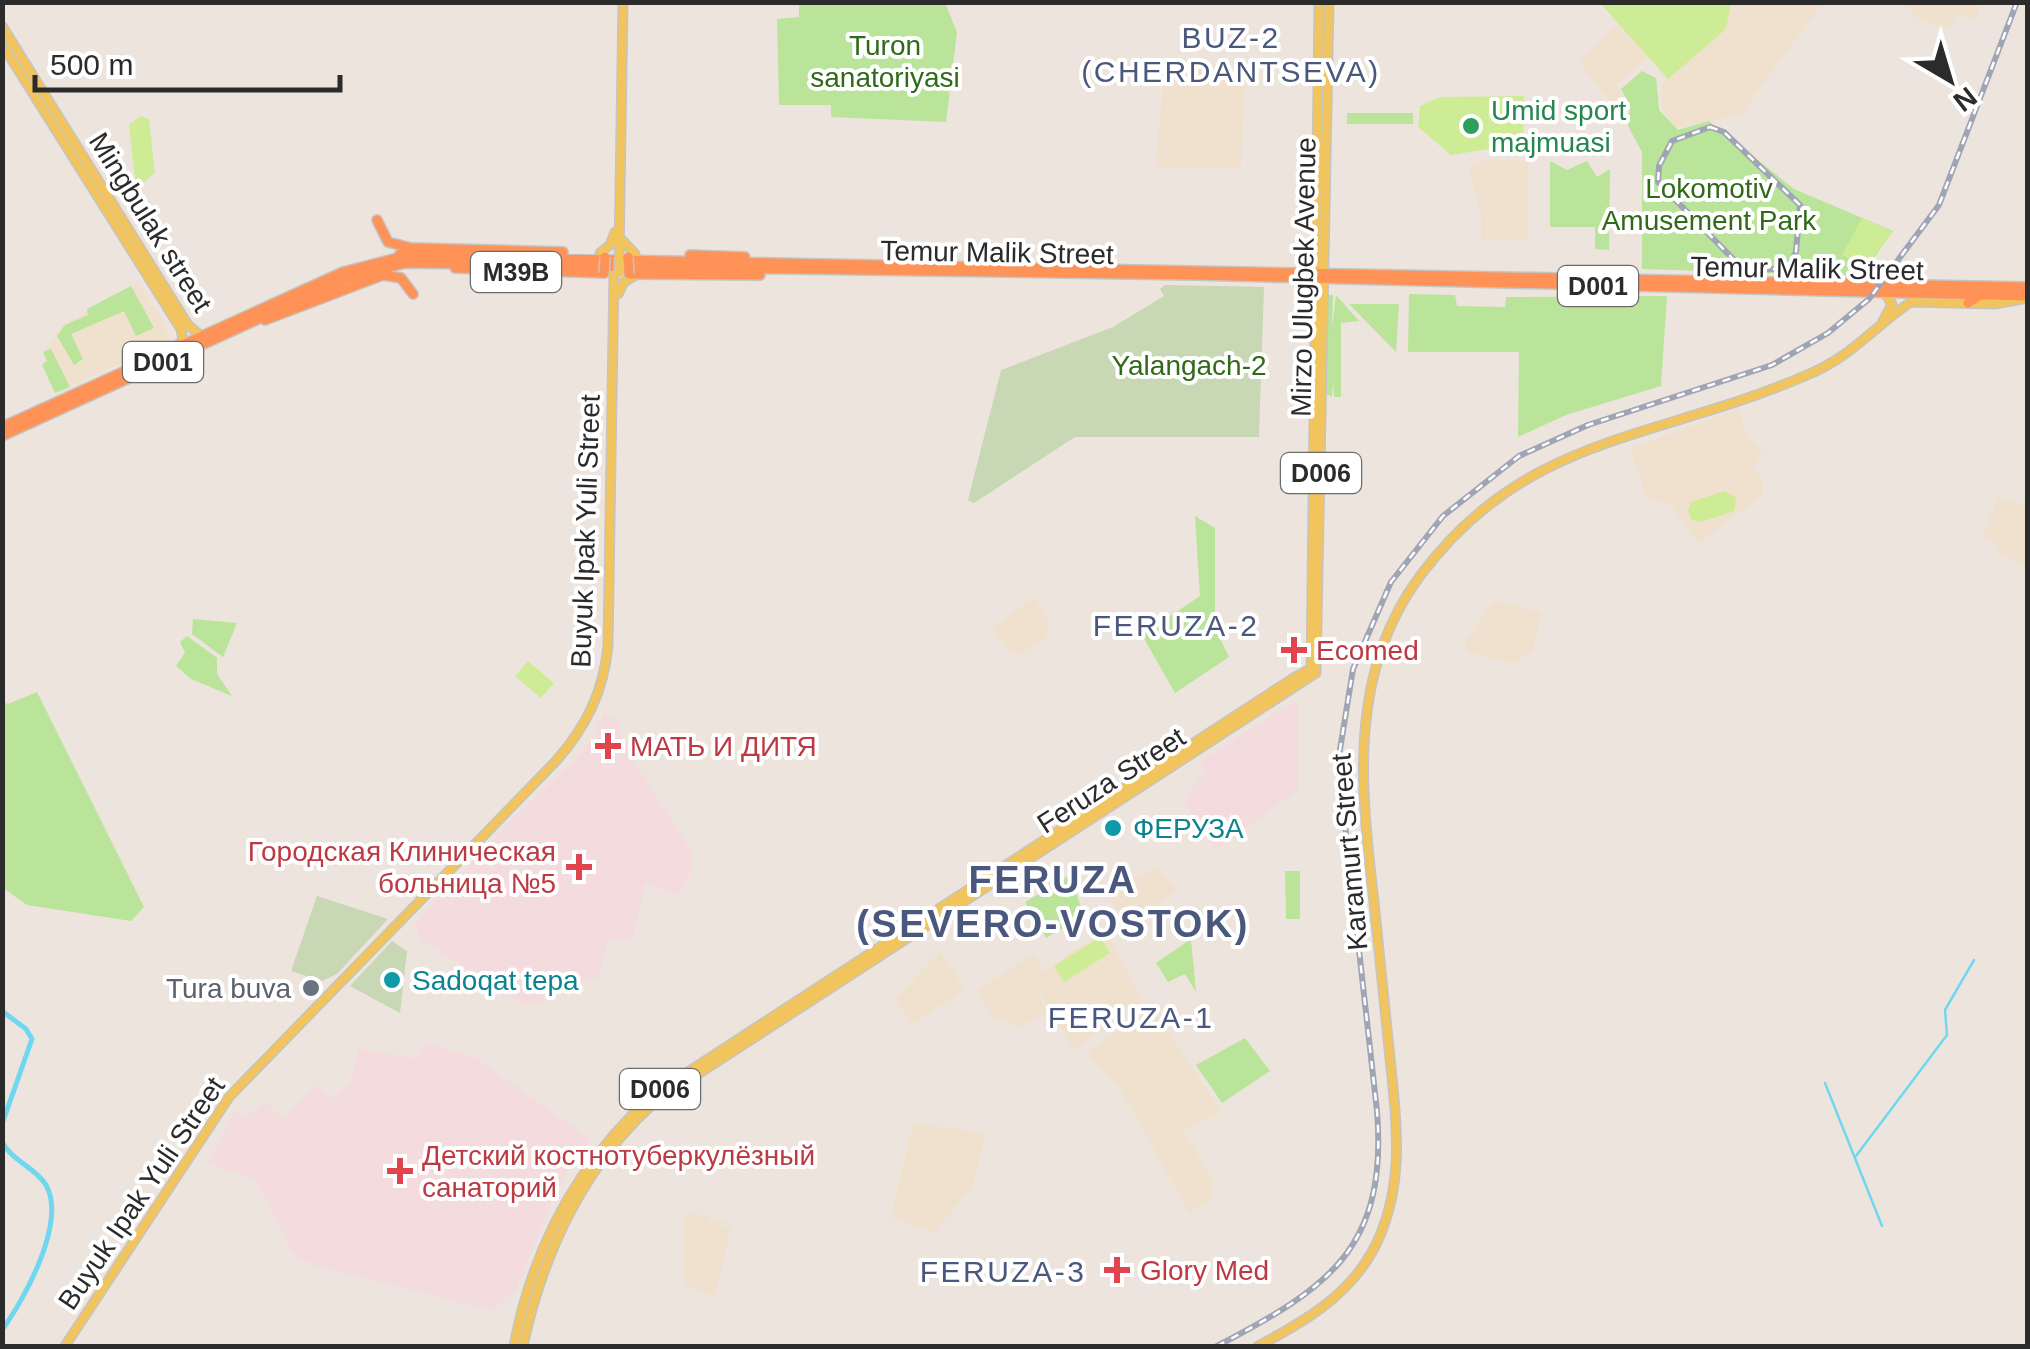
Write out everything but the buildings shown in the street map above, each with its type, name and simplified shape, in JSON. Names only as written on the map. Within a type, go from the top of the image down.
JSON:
[{"type":"highway","points":[[376,220],[388,242],[414,248],[734,256],[802,267]]},
{"type":"highway","points":[[380,276],[414,248]]},
{"type":"highway","points":[[458,248],[494,256]]},
{"type":"highway","name":"Temur Malik Street","points":[[2,436],[171,350],[344,272],[395,261],[494,256],[802,267]]},
{"type":"highway","points":[[617,256],[617,274]]},
{"type":"highway","points":[[617,256],[617,274]]},
{"type":"highway","name":"Temur Malik Street","points":[[2,427],[335,283],[395,261],[1571,282],[1884,292],[1911,289]]},
{"type":"highway","name":"M39B","points":[[428,263],[478,271],[617,274],[802,267]]},
{"type":"highway","points":[[252,321],[281,317],[380,276],[399,277],[414,294]]},
{"type":"highway","points":[[335,283],[354,284]]},
{"type":"highway","name":"Temur Malik Street","points":[[1609,283],[2028,288]]},
{"type":"highway","name":"Temur Malik Street","points":[[1980,290],[2028,297]]},
{"type":"highway","points":[[1968,303],[1980,290]]},
{"type":"main road","points":[[617,256],[621,2]]},
{"type":"main road","name":"Mirzo Ulugbek Avenue","points":[[1320,277],[1328,165],[1330,2]]},
{"type":"main road","points":[[1319,8],[1329,13]]},
{"type":"main road","name":"Mirzo Ulugbek Avenue","points":[[1312,670],[1320,277],[1319,8]]},
{"type":"main road","name":"Mingbulak street","points":[[2,26],[19,61],[160,289],[184,336],[171,350]]},
{"type":"main road","name":"Mingbulak street","points":[[2,44],[19,61]]},
{"type":"main road","points":[[1318,122],[1328,122]]},
{"type":"main road","points":[[1317,165],[1328,165]]},
{"type":"main road","points":[[617,232],[626,248],[617,256]]},
{"type":"main road","points":[[617,232],[610,245],[617,256]]},
{"type":"main road","points":[[616,294],[624,282],[617,274]]},
{"type":"main road","name":"Buyuk Ipak Yuli Street","points":[[68,1346],[232,1100],[568,753],[588,726],[602,696],[613,633],[617,274]]},
{"type":"main road","name":"M39B","points":[[616,294],[609,282],[617,274]]},
{"type":"main road","name":"Mingbulak street","points":[[160,289],[189,328],[202,336]]},
{"type":"main road","name":"Karamurt Street","points":[[1255,1346],[1312,1313],[1348,1281],[1376,1240],[1389,1202],[1395,1123],[1360,806],[1359,746],[1374,667],[1404,598],[1458,530],[1526,476],[1575,451],[1808,372],[1866,337],[1911,289]]},
{"type":"main road","points":[[1884,292],[1891,298],[1891,309]]},
{"type":"main road","name":"Karamurt Street","points":[[1255,1346],[1308,1318],[1350,1282],[1378,1240],[1393,1194],[1397,1122],[1363,806],[1361,746],[1376,668],[1412,588],[1478,514],[1554,462],[1808,375],[1868,340],[1910,302],[2002,304],[2028,297]]},
{"type":"main road","name":"Mirzo Ulugbek Avenue","points":[[1312,670],[1319,359]]},
{"type":"main road","name":"Feruza Street","points":[[1212,736],[1312,670]]},
{"type":"main road","name":"Feruza Street","points":[[521,1340],[558,1236],[597,1167],[655,1102],[721,1053],[1312,670]]},
{"type":"main road","name":"D006","points":[[514,1346],[521,1340]]},
{"type":"shaded area","points":[[1731,3],[1823,3],[1740,115],[1676,128],[1661,107],[1662,84],[1726,29]]},
{"type":"shaded area","points":[[1905,3],[1981,3],[1975,20],[1958,14],[1949,29],[1918,19]]},
{"type":"shaded area","points":[[1619,24],[1649,57],[1616,85],[1628,103],[1619,114],[1578,61]]},
{"type":"shaded area","points":[[1165,65],[1245,72],[1241,169],[1161,167],[1156,162]]},
{"type":"shaded area","points":[[1484,159],[1529,161],[1527,239],[1481,241],[1481,212],[1468,167]]},
{"type":"shaded area","points":[[137,282],[161,317],[170,341],[55,393],[42,365],[47,361],[43,352],[64,324]]},
{"type":"shaded area","points":[[1739,409],[1748,438],[1763,453],[1752,469],[1763,478],[1763,495],[1698,544],[1672,506],[1646,497],[1630,448]]},
{"type":"shaded area","points":[[1998,496],[2022,506],[2027,496],[2027,568],[1994,551],[1997,544],[1983,537]]},
{"type":"shaded area","points":[[1034,597],[1048,617],[1047,637],[1019,655],[1009,652],[992,628]]},
{"type":"shaded area","points":[[1494,600],[1542,613],[1533,651],[1513,664],[1469,652],[1464,643]]},
{"type":"shaded area","points":[[1290,704],[1298,704],[1298,790],[1215,850],[1184,801],[1205,770],[1200,761]]},
{"type":"shaded area","name":"Городская Клиническая больница №5","points":[[604,712],[619,721],[622,742],[694,856],[689,877],[678,896],[645,883],[633,939],[608,941],[598,977],[527,1007],[421,940],[415,923],[515,816],[574,761],[590,742]]},
{"type":"shaded area","points":[[1158,867],[1177,891],[1123,927],[1107,889]]},
{"type":"shaded area","points":[[1105,929],[1142,1001],[1074,1050],[1031,979],[1047,1012],[1020,1027],[993,1017],[976,991],[1033,954],[1043,969],[1034,978]]},
{"type":"shaded area","points":[[940,951],[965,990],[912,1025],[895,999]]},
{"type":"shaded area","points":[[1152,1008],[1222,1112],[1183,1130],[1213,1179],[1212,1199],[1189,1213],[1119,1086],[1087,1053]]},
{"type":"shaded area","name":"Детский костнотуберкулёзный санаторий","points":[[424,1043],[475,1057],[591,1140],[557,1189],[516,1290],[492,1311],[316,1266],[293,1254],[254,1178],[208,1164],[234,1109],[245,1118],[265,1102],[283,1119],[315,1085],[331,1098],[349,1083],[359,1049],[416,1058]]},
{"type":"shaded area","points":[[913,1123],[985,1133],[973,1186],[934,1233],[891,1217]]},
{"type":"shaded area","points":[[684,1214],[708,1215],[709,1220],[724,1221],[724,1227],[731,1227],[715,1297],[683,1285]]},
{"type":"green space","name":"Turon sanatoriyasi","points":[[799,3],[945,3],[957,32],[946,122],[831,117],[831,105],[779,105],[777,19],[799,17]]},
{"type":"green space","points":[[1600,3],[1731,3],[1726,29],[1668,79]]},
{"type":"green space","name":"Lokomotiv Amusement Park","points":[[1642,71],[1656,78],[1659,110],[1678,130],[1709,121],[1794,189],[1893,231],[1867,268],[1854,276],[1642,269],[1642,152],[1628,126],[1630,105],[1621,89]]},
{"type":"green space","name":"Umid sport majmuasi","points":[[1524,96],[1523,151],[1489,149],[1451,155],[1418,127],[1420,106],[1440,97]]},
{"type":"green space","points":[[1347,113],[1413,113],[1413,124],[1347,124]]},
{"type":"green space","points":[[140,116],[149,119],[155,173],[144,182],[135,179],[129,125]]},
{"type":"green space","points":[[1550,161],[1567,170],[1587,161],[1597,177],[1610,169],[1609,250],[1595,249],[1595,227],[1550,227]]},
{"type":"green space","points":[[1862,218],[1893,232],[1867,266],[1842,255]]},
{"type":"green space","name":"Yalangach-2","points":[[1165,285],[1264,287],[1259,437],[1075,437],[974,503],[968,500],[1001,370],[1113,327],[1164,296],[1160,289]]},
{"type":"green space","points":[[131,286],[154,328],[136,336],[124,311],[71,334],[83,359],[74,365],[57,336],[65,325],[88,315],[87,309]]},
{"type":"green space","points":[[1409,294],[1455,295],[1457,306],[1505,307],[1506,297],[1667,296],[1661,386],[1566,415],[1518,437],[1519,352],[1408,352]]},
{"type":"green space","points":[[1328,295],[1333,295],[1332,328],[1336,295],[1359,321],[1341,323],[1341,397],[1334,397],[1333,382],[1332,397],[1327,394]]},
{"type":"green space","points":[[1349,304],[1399,304],[1396,352]]},
{"type":"green space","points":[[51,349],[70,387],[55,393],[42,365],[47,361],[43,352]]},
{"type":"green space","points":[[1724,491],[1736,497],[1734,511],[1701,522],[1692,520],[1688,511],[1691,502]]},
{"type":"green space","points":[[1195,516],[1215,528],[1215,628],[1229,657],[1175,693],[1142,635],[1200,596]]},
{"type":"green space","points":[[193,619],[237,623],[223,657],[192,634]]},
{"type":"green space","points":[[187,636],[217,658],[217,674],[232,696],[191,679],[176,666],[185,653],[180,642]]},
{"type":"green space","points":[[528,661],[554,683],[541,698],[515,676]]},
{"type":"green space","points":[[37,692],[144,907],[131,921],[27,905],[3,888],[3,702],[8,704]]},
{"type":"green space","points":[[1285,871],[1300,871],[1300,919],[1286,919]]},
{"type":"green space","points":[[1070,875],[1084,916],[1046,938],[1025,902]]},
{"type":"green space","points":[[317,896],[388,919],[337,974],[322,981],[291,971]]},
{"type":"green space","points":[[1100,937],[1110,953],[1064,982],[1054,966]]},
{"type":"green space","points":[[1191,939],[1196,992],[1185,974],[1168,982],[1156,963]]},
{"type":"green space","points":[[392,941],[407,951],[400,1013],[350,986]]},
{"type":"green space","points":[[1245,1038],[1270,1071],[1222,1103],[1196,1065]]},
{"type":"waterway","points":[[2,35],[10,47]]},
{"type":"waterway","points":[[19,62],[156,282]]},
{"type":"waterway","points":[[1856,1156],[1947,1035],[1945,1010],[1974,960]]},
{"type":"waterway","points":[[2,1011],[26,1029],[32,1039],[2,1124]]},
{"type":"waterway","points":[[1825,1083],[1882,1226]]},
{"type":"waterway","points":[[2,1142],[46,1185],[51,1201],[51,1219],[40,1260],[2,1330]]},
{"type":"railway","points":[[1217,1346],[1319,1283],[1343,1258],[1360,1231],[1372,1198],[1378,1158],[1377,1111],[1338,762],[1353,669],[1391,582],[1443,516],[1519,456],[1588,425],[1772,365],[1828,333],[1869,299],[1939,205],[2017,2]]},
{"type":"railway","points":[[1710,127],[1724,132],[1800,205],[1796,252],[1787,268],[1757,270],[1737,263],[1658,182],[1659,166],[1672,141],[1710,127]]},
{"type":"place","name":"Umid sport majmuasi","points":[[1471,126]]},
{"type":"place","name":"Ecomed","points":[[1294,650]]},
{"type":"place","name":"МАТЬ И ДИТЯ","points":[[608,746]]},
{"type":"place","name":"ФЕРУЗА","points":[[1113,828]]},
{"type":"place","name":"Городская Клиническая больница №5","points":[[579,867]]},
{"type":"place","name":"Sadoqat tepa","points":[[392,980]]},
{"type":"place","name":"Tura buva","points":[[311,988]]},
{"type":"place","name":"Детский костнотуберкулёзный санаторий","points":[[400,1171]]},
{"type":"place","name":"Glory Med","points":[[1117,1270]]},
{"type":"district","name":"BUZ-2 (CHERDANTSEVA)","points":[[1231,55]]},
{"type":"district","name":"FERUZA-2","points":[[1176,626]]},
{"type":"district","name":"FERUZA (SEVERO-VOSTOK)","points":[[1053,902]]},
{"type":"district","name":"FERUZA-1","points":[[1131,1018]]},
{"type":"district","name":"FERUZA-3","points":[[1003,1272]]}]
